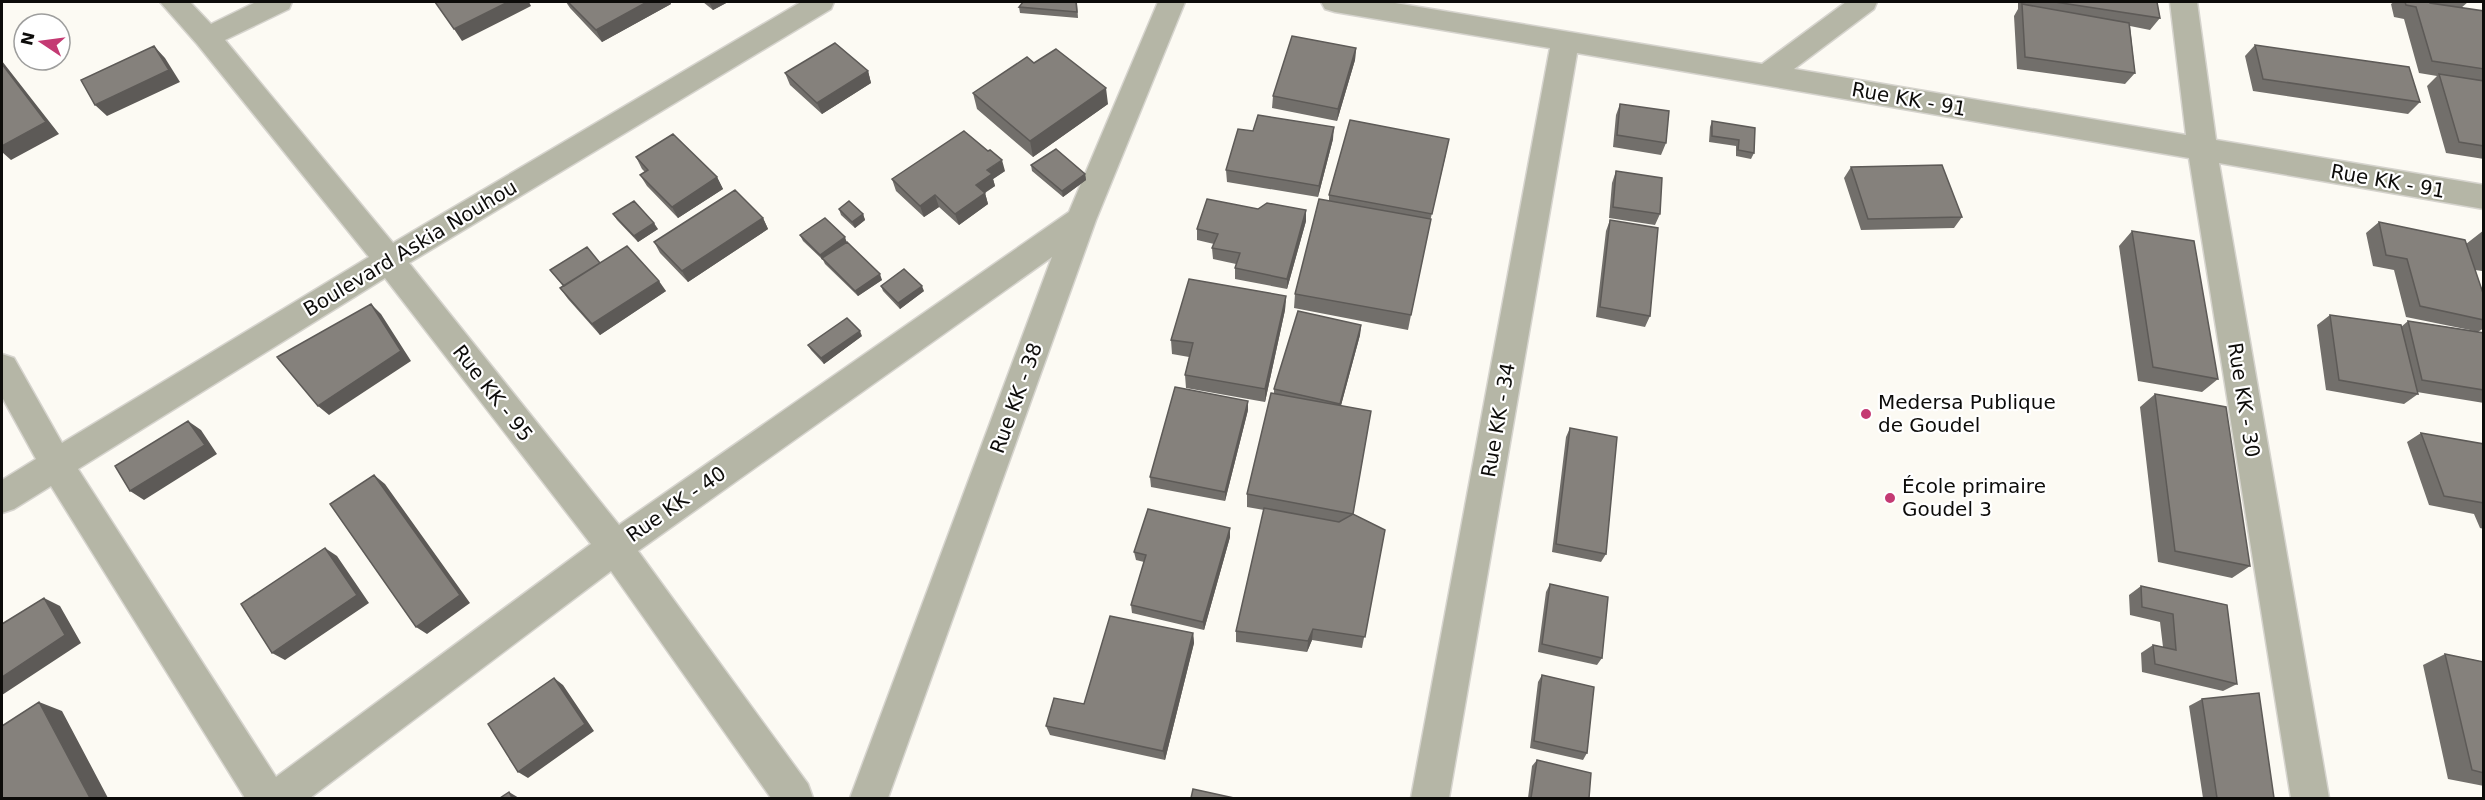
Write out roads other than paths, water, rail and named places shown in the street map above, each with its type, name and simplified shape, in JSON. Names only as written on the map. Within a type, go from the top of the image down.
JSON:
[{"type":"street","name":"Rue KK - 95","points":[[174,2],[207,38],[389,260],[615,547],[794,798]]},
{"type":"street","points":[[207,38],[279,2]]},
{"type":"street","name":"Boulevard Askia Nouhou","points":[[2,498],[389,260],[821,2]]},
{"type":"street","name":"Rue KK - 38","points":[[869,798],[1081,220],[1172,2]]},
{"type":"street","name":"Rue KK - 91","points":[[1335,2],[1408,8],[1565,41],[2484,197]]},
{"type":"street","points":[[1767,75],[1864,2]]},
{"type":"street","name":"Rue KK - 30","points":[[2184,2],[2202,148],[2310,798]]},
{"type":"street","name":"Rue KK - 34","points":[[1430,798],[1565,41]]},
{"type":"street","name":"Rue KK - 40","points":[[279,798],[615,547],[1081,220]]},
{"type":"street","points":[[2,368],[57,465],[267,798]]},
{"type":"place","name":"Medersa Publique de Goudel","points":[[1866,414]]},
{"type":"place","name":"École primaire Goudel 3","points":[[1890,498]]}]
